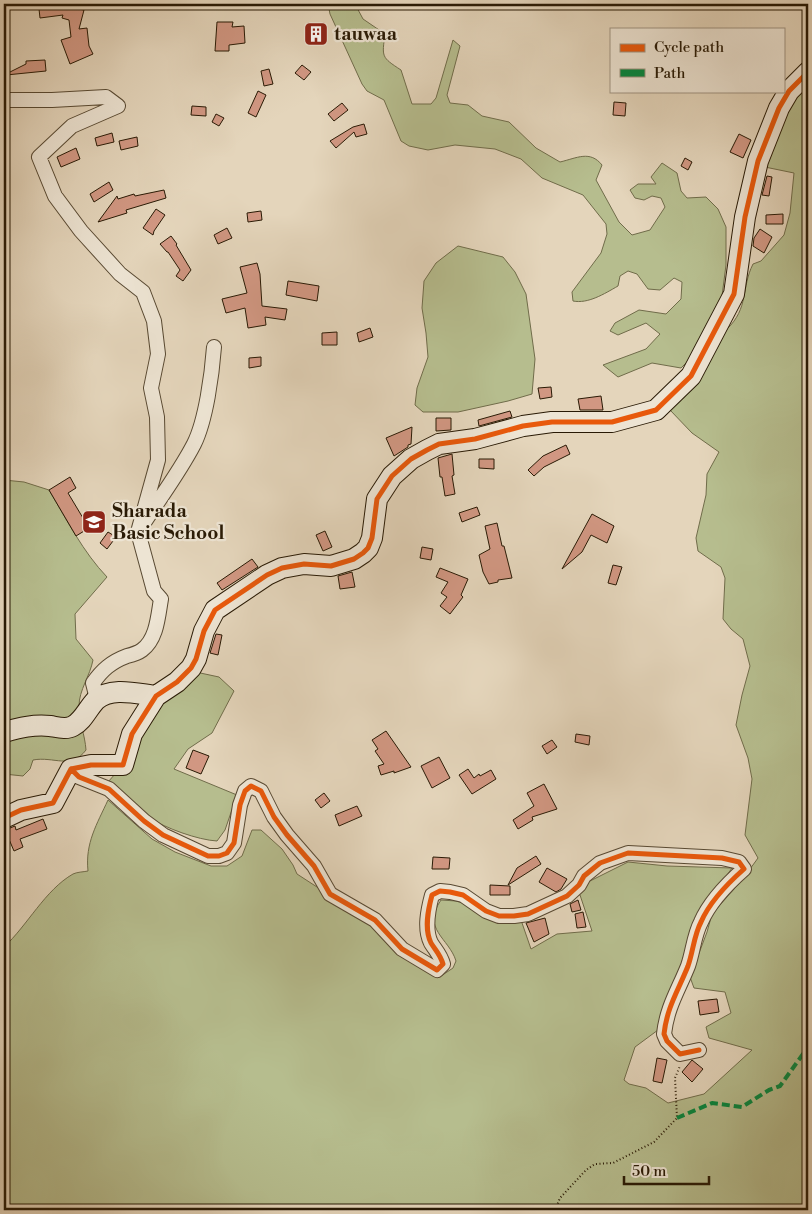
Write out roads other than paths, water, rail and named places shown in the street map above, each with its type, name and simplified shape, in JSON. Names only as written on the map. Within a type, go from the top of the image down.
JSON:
[{"type":"street","points":[[71,769],[91,765],[123,765],[132,734],[156,696],[177,682],[191,668],[196,659],[204,630],[210,617],[223,604],[267,575],[282,568],[304,564],[331,566],[354,559],[363,553],[368,548],[372,538],[374,512],[377,499],[383,488],[392,476],[426,450],[439,444],[476,439],[523,426],[552,422],[612,422],[656,410],[691,376],[734,294],[745,217],[758,161],[779,108],[789,91],[808,72]]},
{"type":"street","points":[[4,100],[106,97],[118,106],[72,126],[39,157],[55,196],[81,231],[120,274],[143,292],[154,321],[158,354],[150,388],[157,417],[158,460],[138,532],[154,591],[161,599],[157,624],[152,638],[141,651],[115,661],[102,670],[93,683],[97,699]]},
{"type":"street","points":[[138,532],[179,470],[194,443],[202,419],[213,363],[214,347]]},
{"type":"street","points":[[4,732],[25,726],[46,725],[66,728],[73,726],[85,715],[97,699],[108,693],[117,692],[156,696]]},
{"type":"street","points":[[4,818],[21,810],[53,803],[71,769]]},
{"type":"street","points":[[71,769],[79,777],[109,789],[128,804],[144,821],[163,835],[208,856],[219,856],[228,853],[234,843],[240,805],[245,791],[251,786],[261,791],[274,817],[314,866],[330,894],[375,920],[402,949],[437,970],[443,964],[440,954],[431,943],[427,927],[432,895],[440,891],[462,895],[486,911],[499,916],[514,916],[528,914],[567,896],[579,885],[584,876],[600,863],[628,853],[722,858],[739,862],[744,869],[713,901],[700,923],[687,967],[666,1017],[664,1034],[667,1041],[680,1054],[693,1051]]},
{"type":"place","name":"tauwaa","points":[[316,34]]},
{"type":"place","name":"Sharada Basic School","points":[[94,522]]}]
